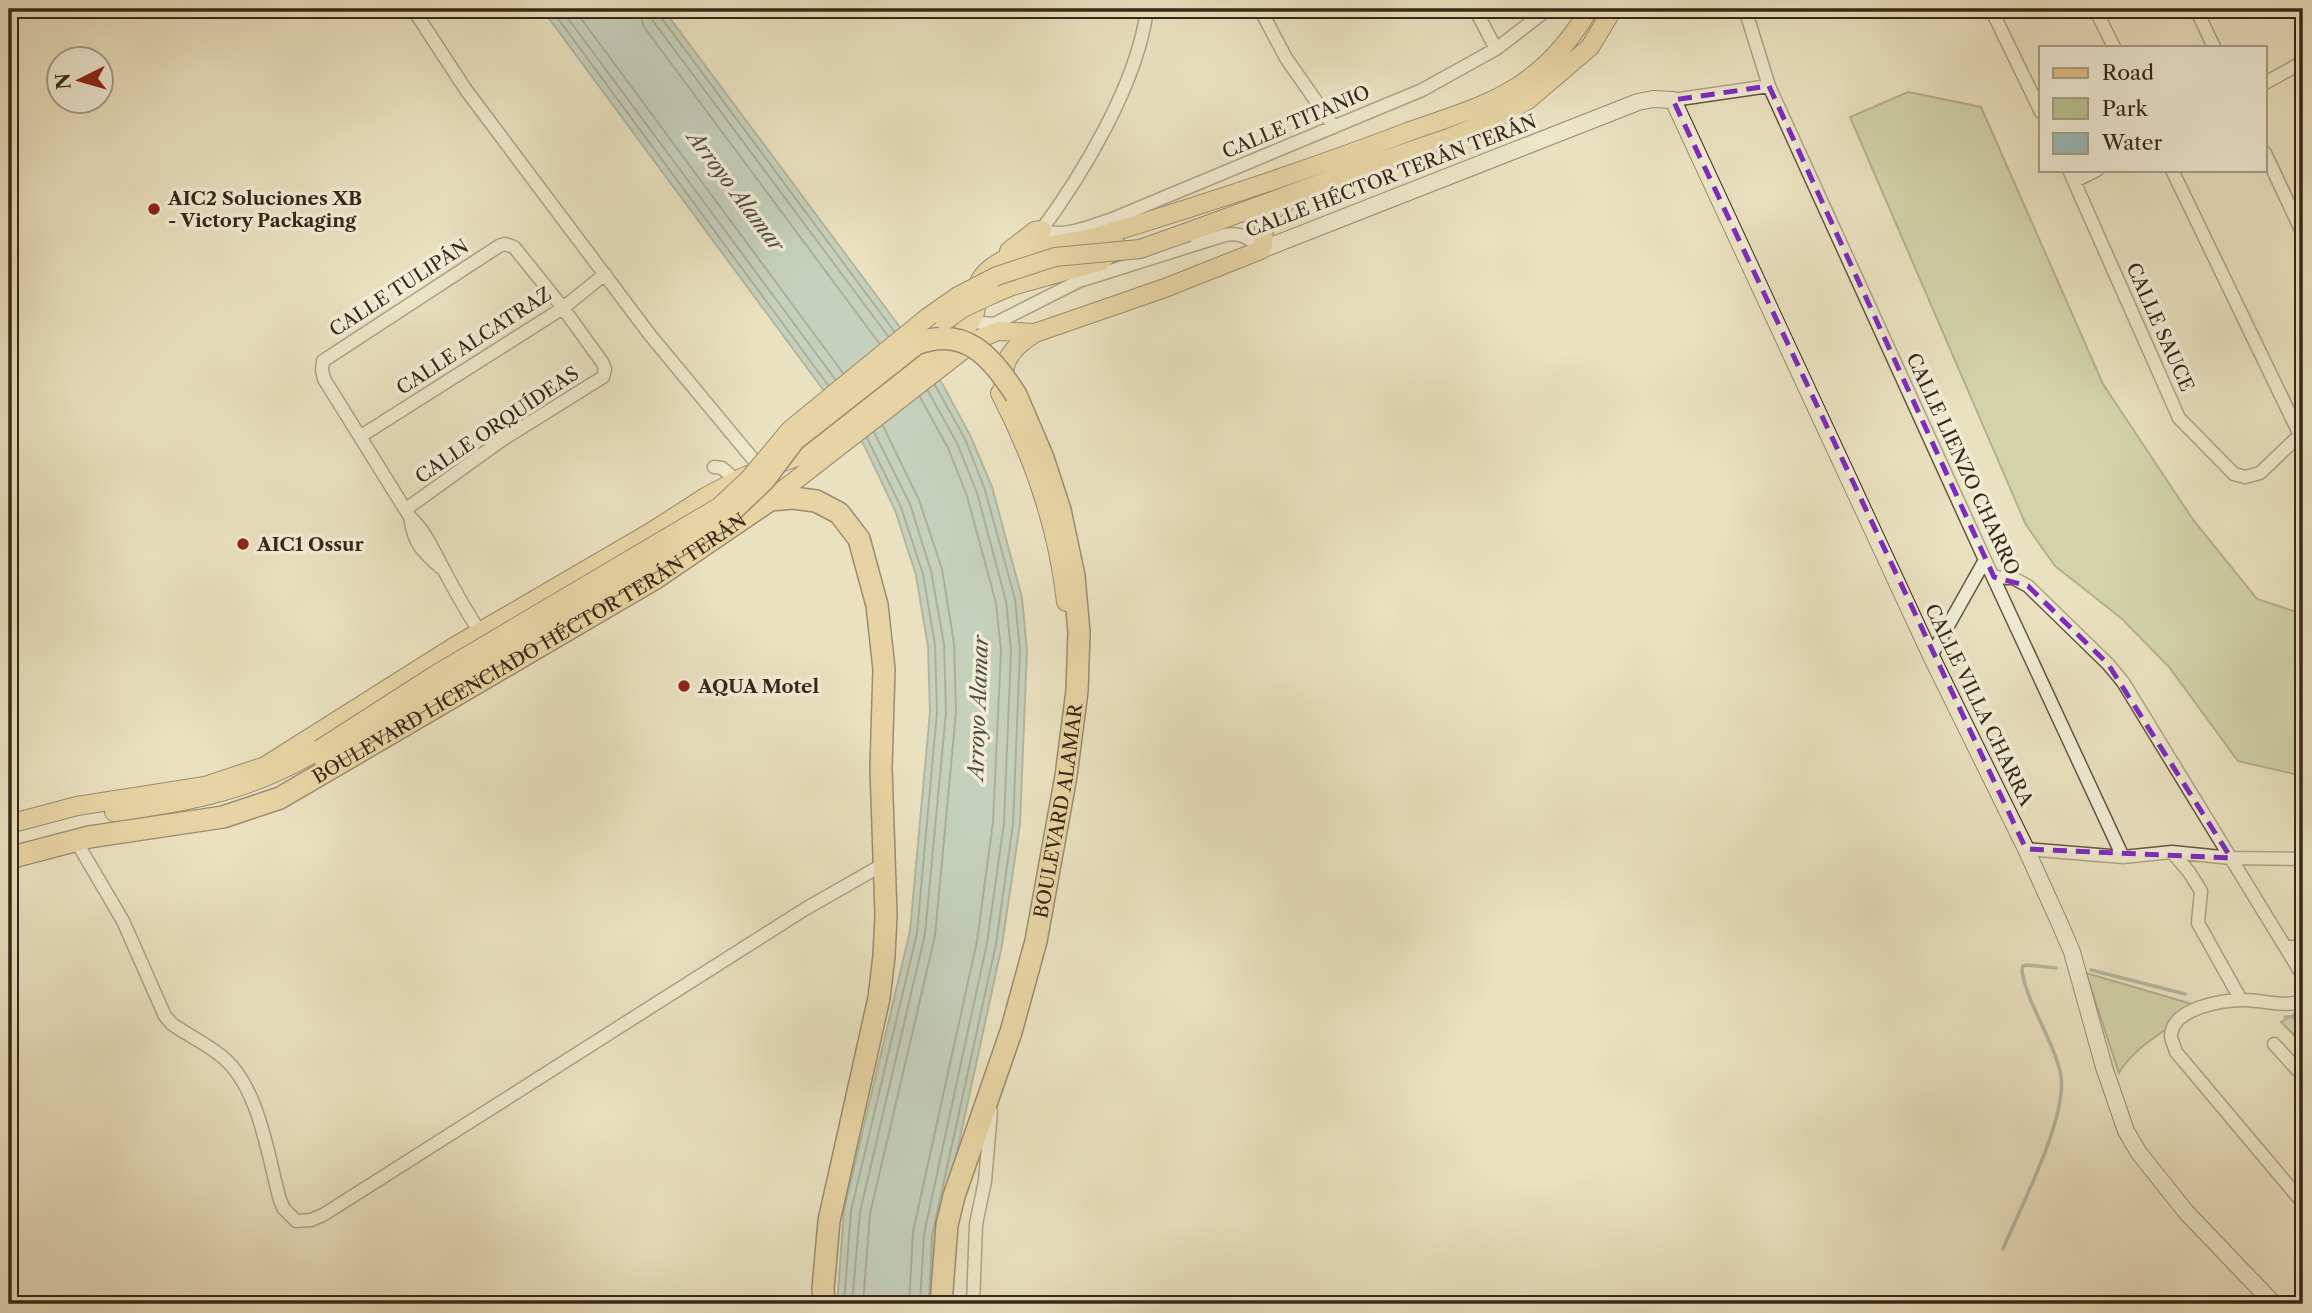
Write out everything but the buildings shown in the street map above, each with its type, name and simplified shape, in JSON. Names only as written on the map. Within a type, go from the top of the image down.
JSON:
[{"type":"highway","name":"BOULEVARD ALAMAR","points":[[916,344],[928,339],[948,339],[973,346],[999,368],[1010,398],[1043,458],[1056,497],[1074,576],[1079,632],[1077,691],[1066,776],[1036,942],[993,1086],[947,1225],[941,1304]]},
{"type":"highway","name":"BOULEVARD LICENCIADO HÉCTOR TERÁN TERÁN","points":[[9,846],[74,828],[229,804],[285,782],[322,753],[723,519],[764,480],[794,440],[916,344]]},
{"type":"highway","points":[[770,500],[793,498],[816,501],[839,513],[859,539],[877,605],[884,670],[881,768],[885,929],[879,998],[829,1221],[824,1304]]},
{"type":"highway","name":"BOULEVARD LICENCIADO HÉCTOR TERÁN TERÁN","points":[[9,858],[76,841],[223,817],[279,799],[654,579],[770,500]]},
{"type":"main road","name":"BOULEVARD LICENCIADO HÉCTOR TERÁN TERÁN","points":[[770,500],[838,439],[941,355],[971,322],[976,289],[992,267],[1027,251],[1095,237],[1143,223],[1335,160],[1486,103],[1525,82],[1553,59],[1579,27],[1589,9]]},
{"type":"main road","name":"BOULEVARD LICENCIADO HÉCTOR TERÁN TERÁN","points":[[9,837],[57,822],[179,804],[211,796],[243,787],[322,753],[435,675],[719,506],[749,479],[790,430],[958,296],[997,276],[1055,257],[1140,248],[1490,121],[1528,100],[1590,47],[1613,9]]},
{"type":"main road","points":[[1261,250],[1264,246],[1264,217],[1267,211],[1337,185],[1348,173]]},
{"type":"main road","name":"BOULEVARD LICENCIADO HÉCTOR TERÁN TERÁN","points":[[916,344],[963,308],[993,294],[1101,261],[1143,223]]},
{"type":"main road","points":[[992,333],[971,322],[967,316],[967,301],[973,281],[986,263],[1013,249],[1035,231],[1042,230]]},
{"type":"main road","name":"CALLE HÉCTOR TERÁN TERÁN","points":[[1010,398],[1002,379],[1009,355],[1018,344],[1035,333],[1164,288],[1261,250]]},
{"type":"main road","name":"BOULEVARD LICENCIADO HÉCTOR TERÁN TERÁN","points":[[941,355],[960,351],[992,333]]},
{"type":"main road","name":"CALLE HÉCTOR TERÁN TERÁN","points":[[992,333],[1035,333]]},
{"type":"main road","points":[[960,351],[984,368],[1010,398]]},
{"type":"main road","name":"BOULEVARD LICENCIADO HÉCTOR TERÁN TERÁN","points":[[9,824],[77,806],[205,786],[265,766],[479,632],[651,532],[707,496],[740,479],[838,439]]},
{"type":"street","points":[[412,9],[466,90],[650,335],[762,470]]},
{"type":"street","points":[[1027,251],[1084,168],[1138,55],[1147,9]]},
{"type":"street","points":[[1259,9],[1286,58],[1334,127]]},
{"type":"street","points":[[1475,9],[1496,49]]},
{"type":"street","name":"CALLE TITANIO","points":[[1042,230],[1052,233],[1072,231],[1110,220],[1422,90],[1496,49],[1548,9]]},
{"type":"street","name":"CALLE LIENZO CHARRO","points":[[1745,9],[1769,86],[2123,857]]},
{"type":"street","points":[[1990,9],[2039,108]]},
{"type":"street","points":[[2095,9],[2114,46]]},
{"type":"street","points":[[2196,9],[2214,46]]},
{"type":"street","points":[[2266,82],[2303,62]]},
{"type":"street","name":"CALLE HÉCTOR TERÁN TERÁN","points":[[1261,250],[1638,102],[1653,99],[1673,100],[1769,86]]},
{"type":"street","name":"CALLE VILLA CHARRA","points":[[1673,100],[1931,656],[2026,849],[2071,952],[2104,1067],[2126,1131],[2139,1153],[2186,1212],[2274,1304]]},
{"type":"street","points":[[2266,155],[2303,234]]},
{"type":"street","points":[[2173,172],[2302,433]]},
{"type":"street","name":"CALLE SAUCE","points":[[2072,175],[2179,418],[2234,474],[2245,477],[2260,473],[2302,433]]},
{"type":"street","points":[[971,322],[994,324],[1079,281],[1224,235],[1244,235],[1261,250]]},
{"type":"street","name":"CALLE TULIPÁN","points":[[360,436],[324,379],[323,362],[505,244],[513,247],[563,308]]},
{"type":"street","name":"CALLE ALCATRAZ","points":[[360,436],[563,308],[605,274]]},
{"type":"street","name":"CALLE ORQUÍDEAS","points":[[408,513],[502,440],[603,377],[605,369],[563,308]]},
{"type":"street","points":[[360,436],[408,513],[431,543],[501,668]]},
{"type":"street","points":[[714,467],[722,468],[740,479],[745,450]]},
{"type":"street","points":[[1931,656],[1985,560]]},
{"type":"street","points":[[1994,577],[2013,578],[2028,586],[2123,682],[2303,976]]},
{"type":"street","points":[[76,841],[123,921],[165,1016],[172,1024],[226,1059],[243,1081],[252,1098],[280,1200],[284,1209],[296,1221],[311,1220],[323,1215],[805,909],[884,864]]},
{"type":"street","points":[[2026,849],[2123,857],[2172,852],[2231,858],[2303,859]]},
{"type":"street","points":[[2172,852],[2201,891],[2198,923],[2241,1000]]},
{"type":"street","points":[[2286,947],[2303,947]]},
{"type":"street","points":[[2303,1002],[2289,1004],[2241,1000],[2191,1010],[2177,1020],[2171,1036],[2176,1052],[2303,1203]]},
{"type":"street","points":[[2274,1044],[2303,1076]]},
{"type":"street","points":[[973,1304],[976,1224],[985,1181],[993,1086]]},
{"type":"street","points":[[2300,1304],[2303,1296]]},
{"type":"highlighted area","points":[[1769,86],[1994,577],[2028,586],[2108,664],[2231,858],[2026,849],[1673,100]]},
{"type":"green space","points":[[1908,92],[1981,107],[2103,384],[2194,521],[2257,599],[2303,614],[2303,658],[2296,666],[2303,670],[2303,776],[2238,761],[2169,667],[2121,618],[2055,566],[2026,525],[1850,117]]},
{"type":"green space","points":[[2086,973],[2192,1004],[2191,1010],[2143,1046],[2119,1073]]},
{"type":"green space","points":[[2303,1009],[2303,1044],[2281,1022]]},
{"type":"water","name":"Arroyo Alamar","points":[[542,9],[663,9],[943,385],[971,437],[992,487],[1022,598],[1027,650],[1020,824],[1002,945],[951,1179],[936,1304],[837,1304],[844,1210],[910,931],[930,712],[928,646],[916,575],[895,510],[864,445]]},
{"type":"waterway","points":[[2003,1249],[2042,1160],[2058,1110],[2061,1089],[2056,1058],[2029,997],[2022,971],[2023,966],[2027,965],[2056,968]]},
{"type":"waterway","points":[[2091,970],[2185,994]]},
{"type":"waterway","points":[[2285,1017],[2303,1017]]},
{"type":"place","name":"AIC2 Soluciones XB - Victory Packaging","points":[[154,209]]},
{"type":"place","name":"AIC1 Ossur","points":[[243,544]]},
{"type":"place","name":"AQUA Motel","points":[[684,686]]}]
